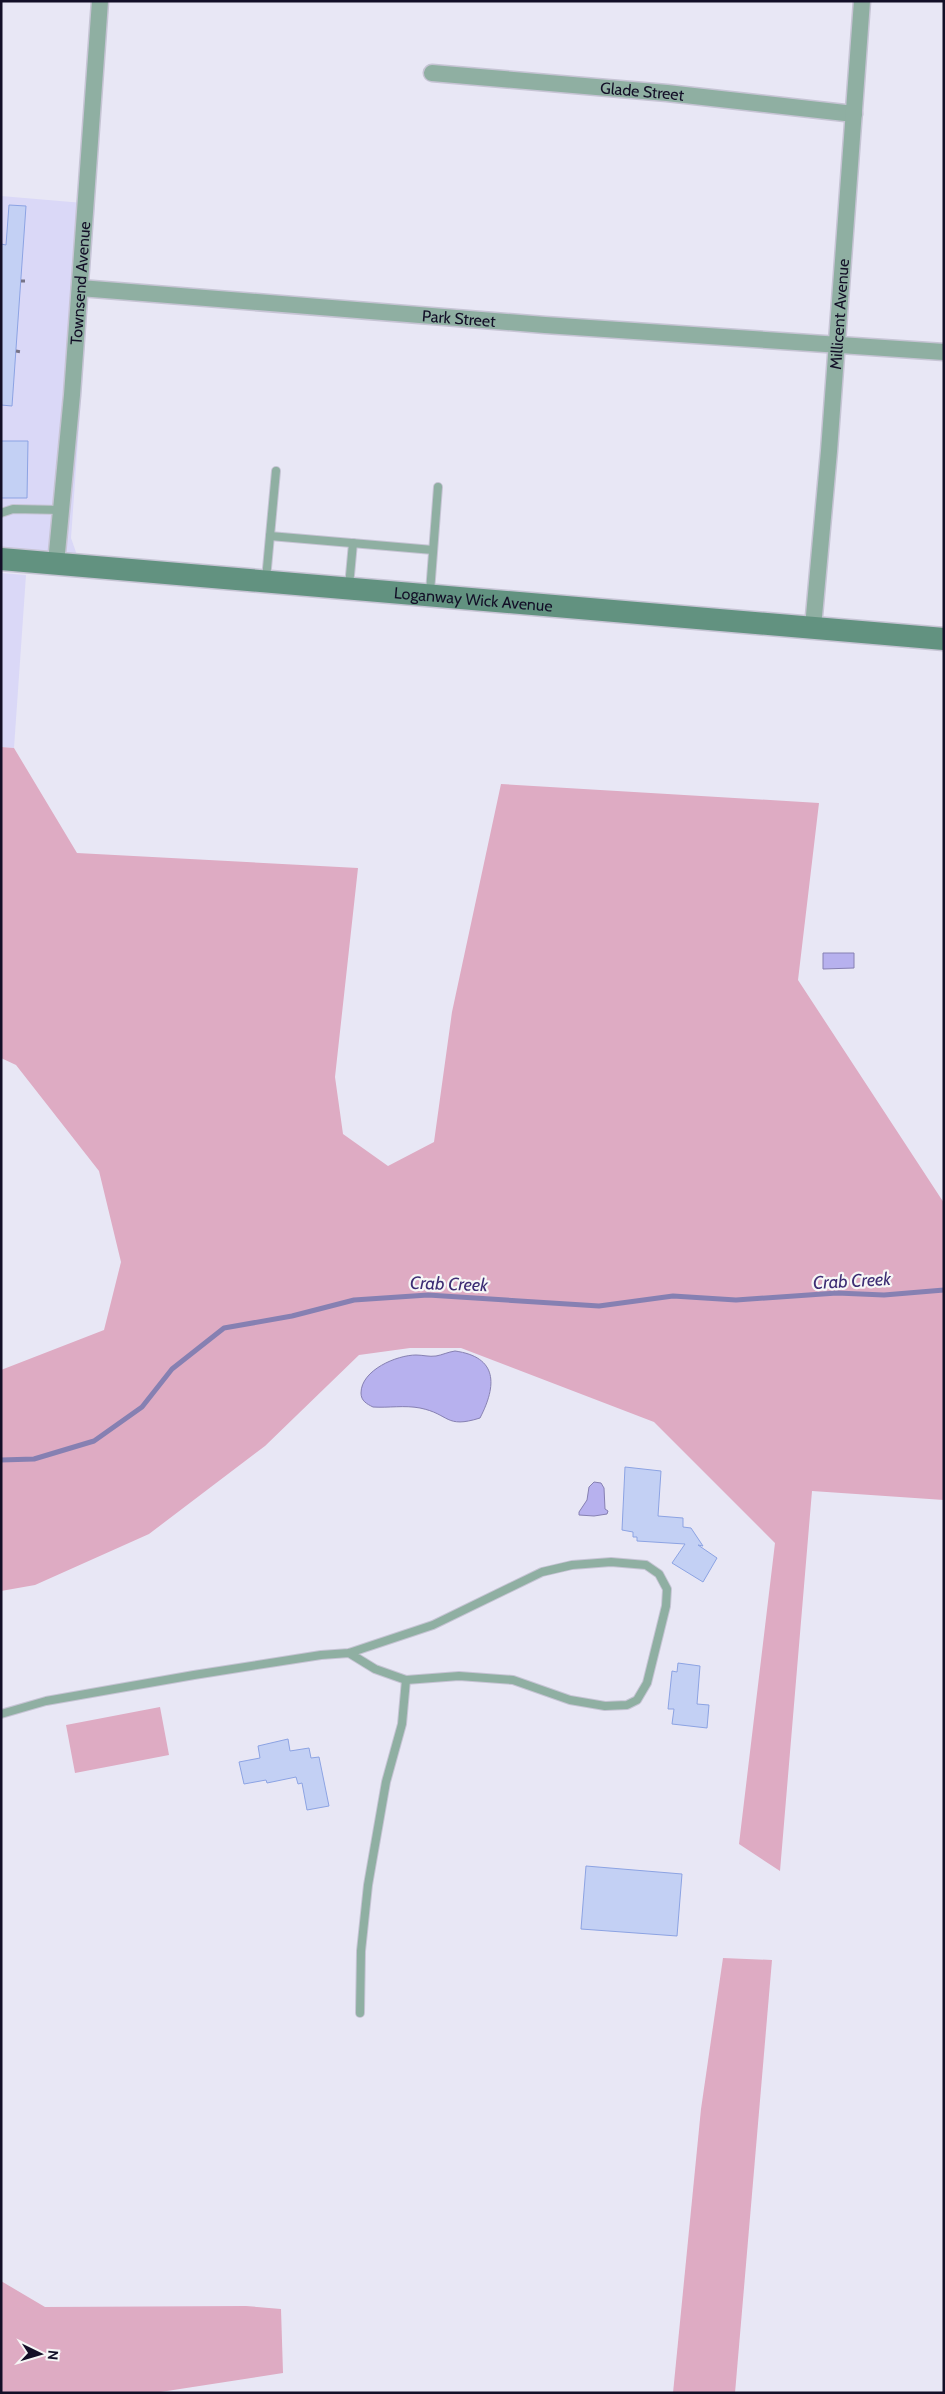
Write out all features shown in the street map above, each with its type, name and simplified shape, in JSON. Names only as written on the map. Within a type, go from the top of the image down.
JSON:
[{"type":"street","name":"Townsend Avenue","points":[[56,563],[80,288],[100,1]]},
{"type":"street","name":"Millicent Avenue","points":[[813,627],[837,345],[862,1]]},
{"type":"street","name":"Glade Street","points":[[432,73],[667,93],[854,114]]},
{"type":"street","name":"Park Street","points":[[80,288],[535,325],[944,352]]},
{"type":"street","name":"Loganway Wick Avenue","points":[[1,559],[944,639]]},
{"type":"lane","points":[[266,581],[276,471]]},
{"type":"lane","points":[[430,595],[438,487]]},
{"type":"lane","points":[[1,513],[13,509],[62,510]]},
{"type":"lane","points":[[270,536],[433,550]]},
{"type":"lane","points":[[348,588],[353,543]]},
{"type":"lane","points":[[1,1714],[46,1702],[194,1675],[321,1655],[349,1653],[433,1625],[542,1572],[572,1565],[611,1562],[646,1565],[659,1574],[667,1589],[666,1606],[647,1683],[637,1700],[627,1704],[605,1706],[570,1700],[513,1680],[459,1676],[406,1680],[375,1669],[349,1653]]},
{"type":"lane","points":[[360,2013],[361,1951],[368,1885],[386,1782],[402,1724],[406,1680]]},
{"type":"path","points":[[21,281],[26,281]]},
{"type":"path","points":[[16,352],[22,352]]},
{"type":"shaded area","points":[[1,196],[95,204],[71,538],[77,555],[1,548]]},
{"type":"shaded area","points":[[1,573],[26,575],[14,748],[1,747]]},
{"type":"shaded area","points":[[1,747],[14,748],[77,853],[358,868],[335,1077],[343,1134],[388,1166],[434,1142],[452,1012],[501,784],[819,803],[798,980],[944,1203],[944,1500],[812,1491],[780,1871],[739,1844],[775,1543],[654,1422],[461,1348],[410,1348],[359,1355],[265,1446],[149,1534],[35,1585],[1,1591],[1,1370],[104,1330],[121,1262],[99,1171],[16,1065],[1,1058]]},
{"type":"shaded area","points":[[823,953],[854,953],[854,968],[823,969]]},
{"type":"shaded area","points":[[455,1351],[469,1354],[479,1359],[486,1366],[490,1374],[489,1394],[480,1418],[460,1422],[420,1408],[373,1407],[363,1400],[361,1393],[367,1377],[381,1365],[408,1356],[436,1356]]},
{"type":"shaded area","points":[[594,1482],[601,1483],[604,1488],[607,1514],[594,1516],[579,1515],[587,1500],[589,1487]]},
{"type":"shaded area","points":[[160,1707],[169,1755],[75,1773],[66,1725]]},
{"type":"shaded area","points":[[723,1958],[772,1960],[735,2393],[673,2393],[701,2109]]},
{"type":"shaded area","points":[[1,2281],[45,2307],[246,2306],[281,2309],[283,2373],[154,2393],[1,2393]]},
{"type":"building","points":[[9,205],[26,206],[12,406],[1,405],[1,244],[6,245]]},
{"type":"building","points":[[1,441],[28,441],[27,498],[1,498]]},
{"type":"building","points":[[625,1467],[661,1471],[658,1516],[683,1518],[683,1527],[691,1528],[703,1546],[698,1545],[717,1558],[703,1582],[672,1563],[685,1544],[637,1541],[637,1537],[633,1537],[633,1532],[622,1530]]},
{"type":"building","points":[[678,1663],[700,1666],[697,1704],[709,1705],[707,1728],[672,1724],[674,1709],[668,1709],[672,1671],[677,1672]]},
{"type":"building","points":[[288,1739],[290,1751],[309,1748],[311,1758],[319,1757],[329,1806],[307,1810],[302,1783],[298,1784],[296,1777],[267,1783],[266,1780],[244,1784],[239,1762],[260,1758],[258,1746]]},
{"type":"building","points":[[586,1866],[682,1874],[677,1936],[581,1929]]},
{"type":"waterway","name":"Crab Creek","points":[[1,1460],[34,1459],[94,1441],[142,1407],[172,1369],[224,1328],[292,1316],[354,1300],[428,1295],[599,1306],[673,1296],[736,1300],[837,1293],[884,1295],[944,1290]]}]
